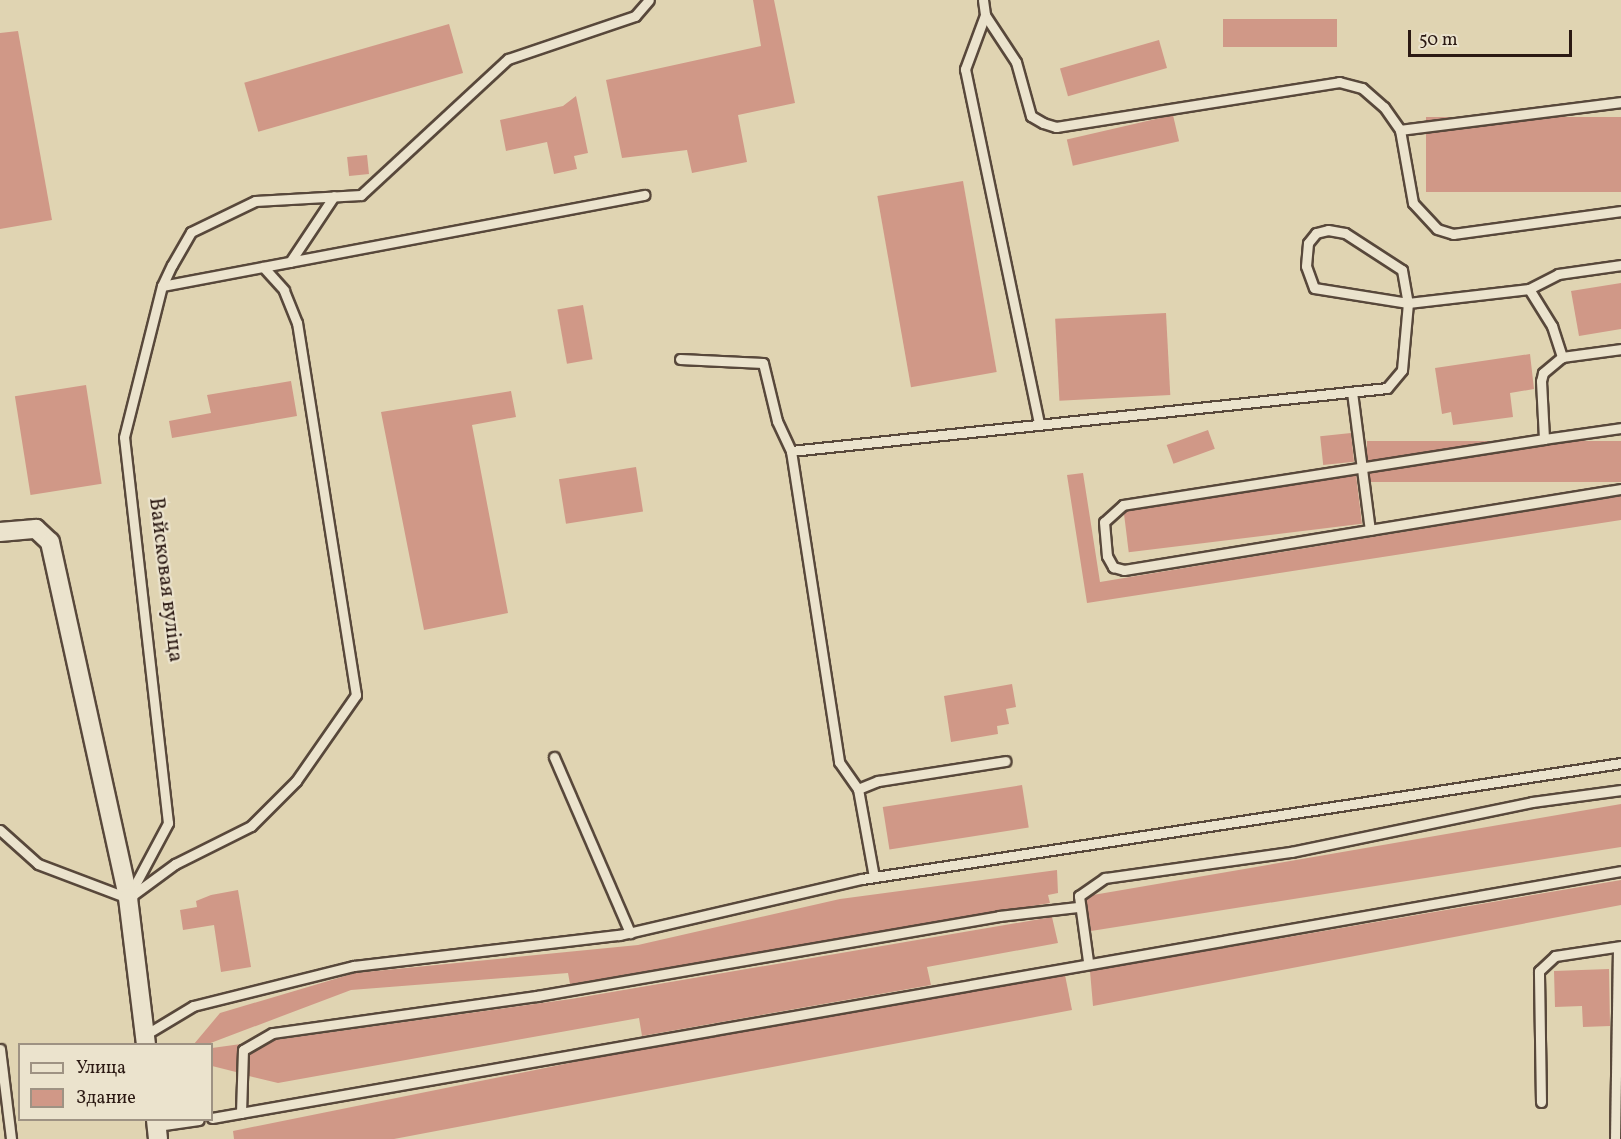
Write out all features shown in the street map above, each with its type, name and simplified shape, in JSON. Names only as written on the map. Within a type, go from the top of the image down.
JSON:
[{"type":"street","points":[[0,532],[36,529],[50,542],[128,898],[146,1040]]},
{"type":"lane","name":"Вайсковая вуліца","points":[[128,898],[168,823],[153,661],[124,437],[162,286],[191,232],[255,201],[361,195],[508,59],[635,16],[649,0]]},
{"type":"lane","points":[[982,0],[985,15],[1016,62],[1031,116],[1056,127],[1340,82],[1362,88],[1384,107],[1400,130],[1413,203],[1437,229],[1453,234],[1621,211]]},
{"type":"lane","points":[[985,15],[965,69],[1039,424]]},
{"type":"lane","points":[[1400,130],[1621,102]]},
{"type":"lane","points":[[162,286],[645,195]]},
{"type":"lane","points":[[290,262],[334,196]]},
{"type":"lane","points":[[791,451],[1387,388],[1397,380],[1402,370],[1408,303],[1402,270],[1375,250],[1345,233],[1328,230],[1316,234],[1308,243],[1306,267],[1314,288],[1408,303],[1529,289],[1558,274],[1621,266]]},
{"type":"lane","points":[[0,830],[38,864],[128,898],[175,864],[251,826],[296,781],[356,694],[297,323],[284,290],[263,267]]},
{"type":"lane","points":[[1529,289],[1552,326],[1562,357]]},
{"type":"lane","points":[[1544,440],[1541,381],[1543,373],[1562,357],[1621,349]]},
{"type":"lane","points":[[681,359],[763,363],[777,421],[791,451],[839,762],[858,789],[874,877]]},
{"type":"lane","points":[[1352,392],[1370,530]]},
{"type":"lane","points":[[1621,428],[1123,505],[1104,522],[1107,556],[1113,567],[1124,570],[1621,489]]},
{"type":"lane","points":[[554,757],[630,933]]},
{"type":"lane","points":[[858,789],[878,781],[1005,761]]},
{"type":"lane","points":[[146,1040],[194,1006],[354,966],[630,933],[874,877],[1621,763]]},
{"type":"lane","points":[[1088,961],[1077,908],[1083,889],[1105,878],[1291,852],[1532,802],[1621,790]]},
{"type":"lane","points":[[213,1118],[1088,961],[1621,871]]},
{"type":"lane","points":[[242,1113],[243,1050],[273,1033],[548,994],[999,916],[1077,908]]},
{"type":"lane","points":[[1541,1102],[1539,971],[1555,956],[1619,947],[1615,1139]]},
{"type":"lane","points":[[0,1049],[11,1139]]},
{"type":"lane","points":[[157,1128],[190,1121]]},
{"type":"building","points":[[753,0],[774,0],[795,103],[738,115],[747,162],[692,173],[687,150],[622,158],[606,80],[761,46]]},
{"type":"building","points":[[1223,19],[1337,19],[1337,47],[1223,47]]},
{"type":"building","points":[[449,24],[463,73],[258,132],[244,83]]},
{"type":"building","points":[[18,31],[52,220],[0,229],[0,33]]},
{"type":"building","points":[[1159,40],[1167,68],[1068,96],[1060,68]]},
{"type":"building","points":[[576,96],[588,153],[574,156],[577,169],[554,174],[547,142],[506,151],[500,120],[563,106]]},
{"type":"building","points":[[1173,115],[1179,141],[1073,166],[1067,140]]},
{"type":"building","points":[[1426,117],[1621,117],[1621,192],[1426,192]]},
{"type":"building","points":[[367,155],[369,174],[349,176],[347,157]]},
{"type":"building","points":[[963,181],[997,372],[911,387],[877,196]]},
{"type":"building","points":[[1621,283],[1621,329],[1579,336],[1571,291]]},
{"type":"building","points":[[583,305],[593,359],[567,364],[557,310]]},
{"type":"building","points":[[1166,313],[1170,395],[1059,401],[1055,319]]},
{"type":"building","points":[[1530,354],[1534,389],[1510,393],[1513,417],[1453,425],[1451,412],[1442,414],[1435,368]]},
{"type":"building","points":[[291,381],[297,416],[172,438],[169,421],[211,413],[207,395]]},
{"type":"building","points":[[86,385],[102,484],[31,495],[15,396]]},
{"type":"building","points":[[511,391],[516,417],[472,425],[508,613],[424,630],[381,412]]},
{"type":"building","points":[[1208,430],[1215,449],[1173,464],[1167,445]]},
{"type":"building","points":[[1351,433],[1354,462],[1323,465],[1320,436]]},
{"type":"building","points":[[1367,441],[1621,441],[1621,482],[1367,482]]},
{"type":"building","points":[[636,467],[643,511],[566,524],[559,479]]},
{"type":"building","points":[[1083,473],[1100,582],[1621,496],[1621,520],[1087,603],[1067,475]]},
{"type":"building","points":[[1356,475],[1362,524],[1129,552],[1123,504]]},
{"type":"building","points":[[1012,684],[1016,707],[1006,709],[1009,724],[997,726],[998,734],[951,742],[944,696]]},
{"type":"building","points":[[1022,785],[1029,827],[889,850],[883,807]]},
{"type":"building","points":[[1621,804],[1621,847],[1091,931],[1086,899],[1093,895]]},
{"type":"building","points":[[1057,870],[1058,893],[1048,895],[1050,903],[570,984],[568,973],[351,990],[211,1043],[195,1043],[220,1013],[355,973],[638,945],[840,899]]},
{"type":"building","points":[[1621,880],[1621,905],[1093,1006],[1090,971]]},
{"type":"building","points":[[238,890],[251,967],[221,972],[214,925],[183,930],[180,910],[197,907],[196,901],[211,895]]},
{"type":"building","points":[[1052,917],[1058,943],[927,967],[931,985],[642,1036],[639,1018],[278,1083],[249,1076],[250,1054],[275,1040],[571,999]]},
{"type":"building","points":[[1609,969],[1610,1026],[1583,1027],[1582,1006],[1555,1007],[1554,971]]},
{"type":"building","points":[[1065,975],[1072,1010],[394,1139],[234,1139],[233,1131],[614,1054]]},
{"type":"building","points":[[241,1044],[236,1072],[213,1066],[213,1048]]}]
